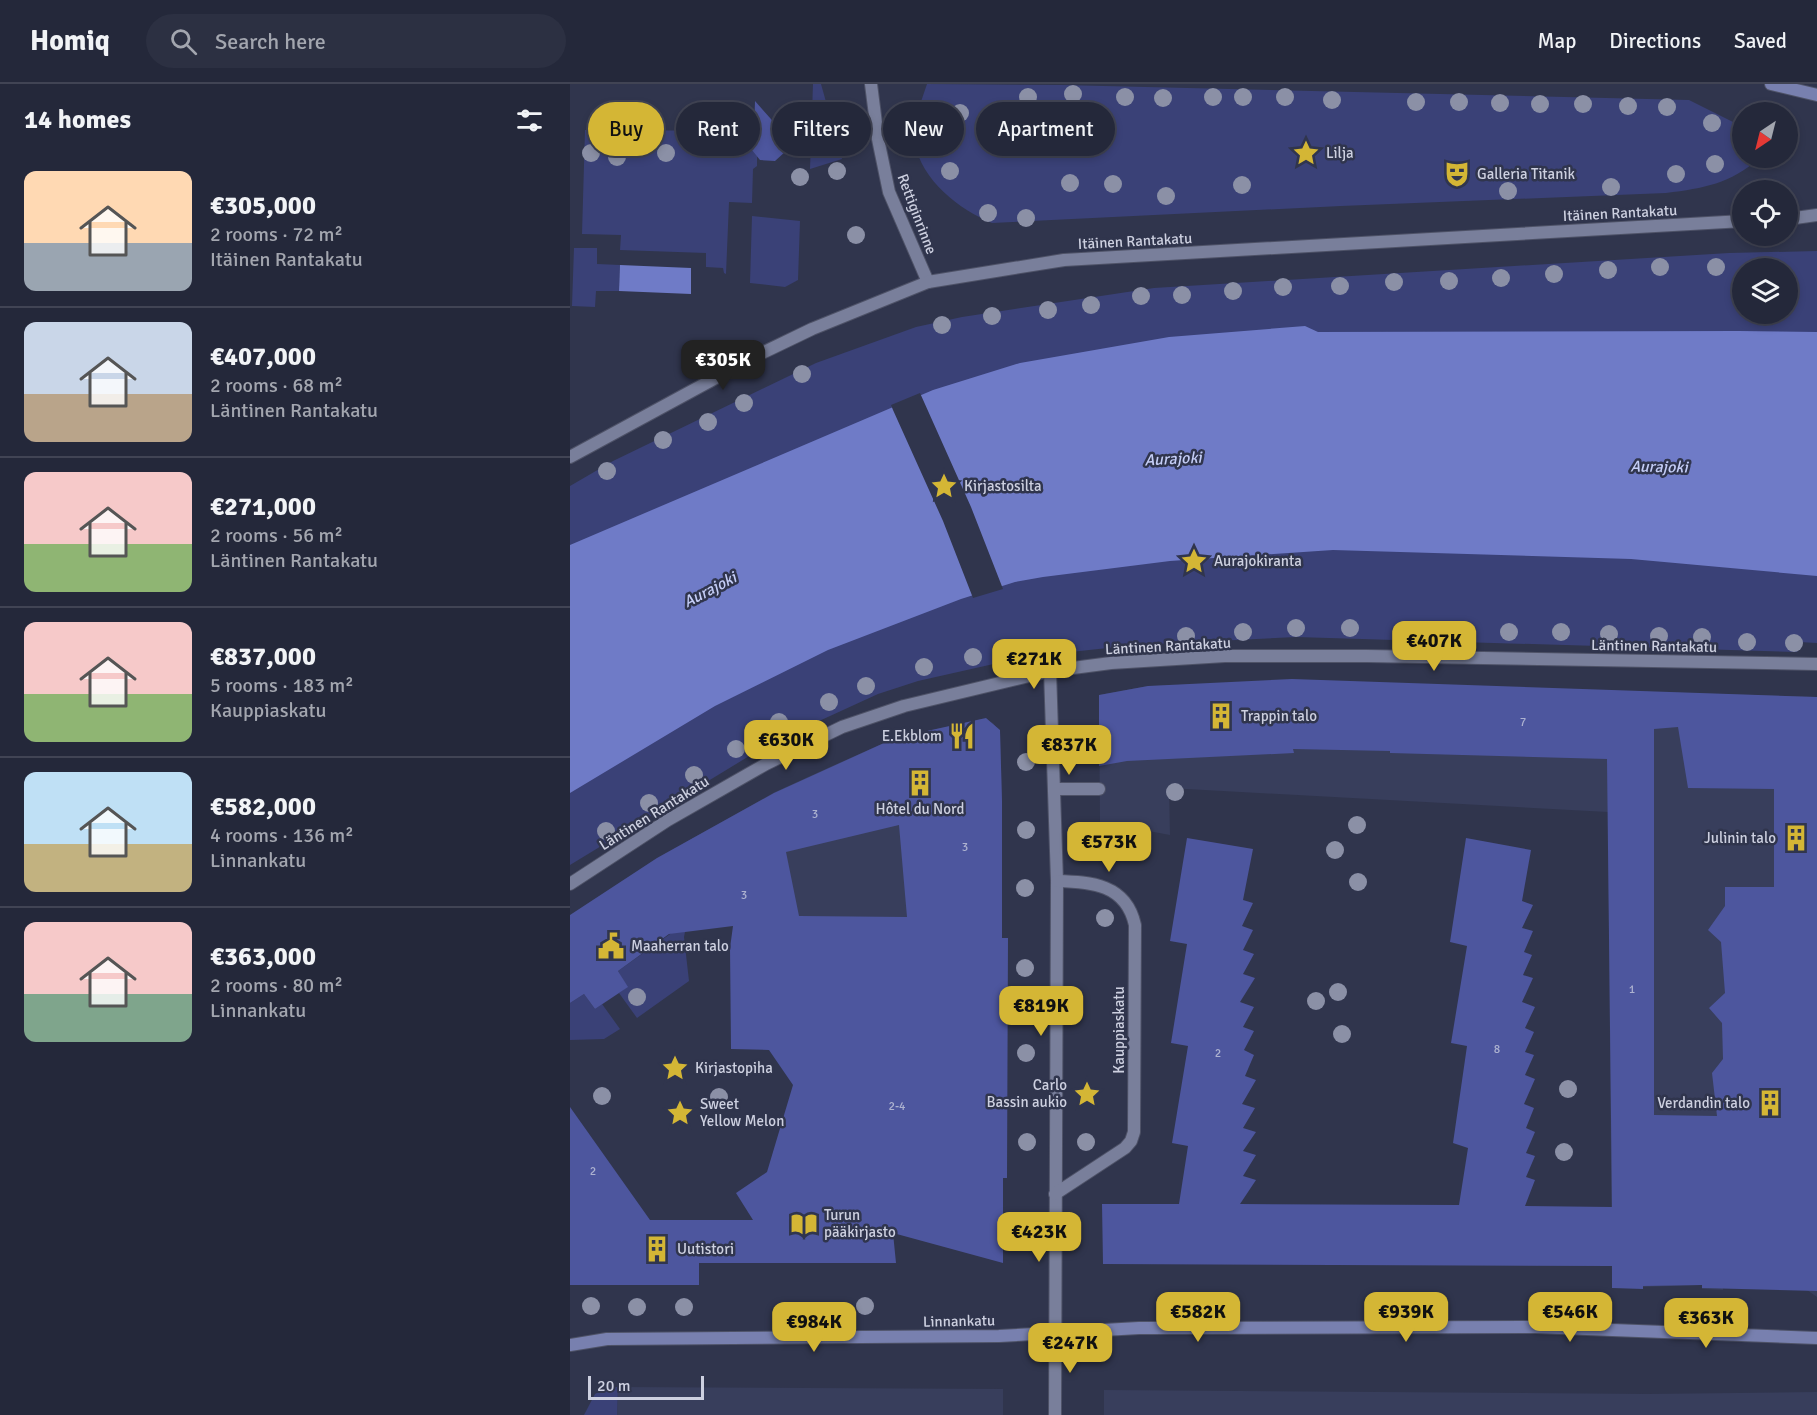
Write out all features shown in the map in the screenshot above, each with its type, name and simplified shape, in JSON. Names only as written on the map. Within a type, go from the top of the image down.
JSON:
[{"type":"main road","points":[[1771,84],[1817,94]]},
{"type":"main road","name":"Linnankatu","points":[[570,1345],[607,1339],[999,1336],[1139,1328],[1534,1327],[1817,1338]]},
{"type":"street","name":"Rettiginrinne","points":[[871,84],[878,139],[889,192],[928,282]]},
{"type":"street","points":[[1798,218],[1817,215]]},
{"type":"street","name":"Itäinen Rantakatu","points":[[570,457],[803,333],[928,282],[1064,260],[1732,222]]},
{"type":"street","name":"Läntinen Rantakatu","points":[[570,884],[668,820],[747,775],[842,728],[904,706],[1050,671],[1111,663],[1237,656],[1379,656],[1817,664]]},
{"type":"street","points":[[1050,671],[1057,881],[1055,1415]]},
{"type":"street","points":[[1054,789],[1099,789]]},
{"type":"street","name":"Kauppiaskatu","points":[[1055,1194],[1125,1148],[1134,1132],[1135,936],[1133,914],[1116,895],[1098,884],[1057,881]]},
{"type":"shaded area","points":[[813,84],[821,84],[826,102],[812,102]]},
{"type":"shaded area","points":[[927,84],[1062,85],[1689,100],[1732,122],[1732,168],[1747,168],[1716,183],[1666,193],[992,223],[967,210],[944,192],[925,169],[919,156],[964,156],[964,102],[921,102]]},
{"type":"shaded area","points":[[585,130],[588,130],[588,156],[664,156],[664,130],[676,131],[676,156],[757,156],[757,166],[753,169],[752,203],[729,202],[726,274],[723,268],[706,267],[706,253],[620,250],[621,235],[582,234]]},
{"type":"shaded area","points":[[810,156],[841,156],[842,159],[810,169]]},
{"type":"shaded area","points":[[752,216],[800,221],[798,280],[785,287],[750,283]]},
{"type":"shaded area","points":[[574,248],[597,248],[597,264],[620,265],[619,291],[596,291],[595,307],[572,306]]},
{"type":"shaded area","name":"Aurajokiranta","points":[[1817,251],[1817,643],[1799,642],[1797,652],[1296,637],[1135,645],[1025,657],[918,681],[878,694],[769,744],[570,865],[570,486],[613,461],[816,363],[916,327],[962,317],[1154,288],[1729,253]]},
{"type":"shaded area","points":[[1291,681],[1817,697],[1817,1297],[1807,1290],[1723,1285],[1723,1290],[1702,1289],[1702,1285],[1612,1288],[1608,812],[1169,788],[1170,835],[1100,822],[1099,695],[1148,686]]},
{"type":"shaded area","points":[[983,719],[993,723],[1000,732],[1002,938],[951,936],[907,917],[846,917],[748,924],[687,852],[686,842],[775,792],[832,766],[895,738]]},
{"type":"shaded area","points":[[687,922],[684,937],[689,981],[637,1018],[619,993],[627,987],[618,971]]},
{"type":"shaded area","points":[[584,994],[595,1009],[602,1004],[620,1029],[604,1039],[570,1040],[570,1003]]},
{"type":"shaded area","points":[[608,1387],[618,1387],[617,1415],[584,1415],[595,1394]]},
{"type":"shaded area","points":[[618,1387],[1003,1389],[1003,1415],[617,1415]]},
{"type":"shaded area","points":[[1104,1390],[1648,1394],[1817,1392],[1817,1415],[1104,1415]]},
{"type":"water","points":[[620,265],[691,268],[691,294],[619,291]]},
{"type":"water","name":"Aurajokiranta","points":[[1305,326],[1318,332],[1817,332],[1817,576],[1631,559],[1333,550],[1170,561],[1043,577],[1015,582],[961,599],[828,650],[715,706],[570,793],[570,545],[933,390],[1020,363],[1169,337]]},
{"type":"pier","name":"Kirjastosilta","points":[[920,393],[971,507],[1003,589],[973,598],[943,521],[893,410],[891,405]]},
{"type":"building","points":[[760,107],[772,120],[772,156],[780,156],[775,161],[760,160],[757,156],[760,156]]},
{"type":"building","points":[[1292,679],[1817,697],[1817,1291],[1702,1288],[1702,1285],[1643,1286],[1643,1289],[1612,1288],[1612,1266],[1103,1264],[1102,1204],[1179,1204],[1188,1146],[1172,1143],[1188,1046],[1171,1043],[1187,944],[1170,941],[1187,838],[1253,849],[1243,900],[1253,903],[1242,926],[1253,930],[1243,950],[1254,954],[1243,974],[1255,978],[1240,1002],[1254,1007],[1243,1027],[1254,1031],[1244,1050],[1254,1055],[1245,1076],[1256,1080],[1242,1104],[1255,1108],[1243,1128],[1256,1132],[1243,1151],[1256,1155],[1243,1176],[1256,1180],[1240,1204],[1459,1205],[1468,1148],[1453,1143],[1467,1046],[1451,1043],[1467,946],[1450,942],[1466,838],[1531,850],[1522,901],[1533,905],[1522,928],[1533,931],[1524,952],[1532,955],[1523,975],[1533,978],[1522,1002],[1535,1007],[1525,1028],[1534,1032],[1525,1052],[1534,1055],[1525,1075],[1535,1079],[1524,1104],[1534,1108],[1526,1128],[1535,1132],[1526,1153],[1535,1156],[1526,1177],[1535,1180],[1525,1206],[1612,1207],[1607,759],[1293,749],[1294,753],[1127,761],[1099,766],[1099,695],[1148,686]],"holes":[[[1678,727],[1688,788],[1774,789],[1774,887],[1725,887],[1725,906],[1708,930],[1721,942],[1725,993],[1709,1008],[1722,1023],[1723,1059],[1712,1073],[1717,1116],[1654,1115],[1654,729]]]},
{"type":"building","points":[[986,718],[1000,730],[1002,938],[1008,938],[1007,1178],[1003,1178],[1003,1263],[893,1233],[896,1263],[699,1263],[699,1285],[570,1285],[570,1107],[650,1220],[753,1220],[736,1193],[767,1172],[793,1085],[769,1050],[731,1049],[730,948],[733,926],[669,934],[618,971],[628,987],[595,1009],[584,994],[570,1003],[570,915],[657,858],[774,793],[895,738]],"holes":[[[899,825],[907,917],[799,916],[786,852]]]},
{"type":"place","name":"Lilja","points":[[1306,153]]},
{"type":"place","name":"Galleria Titanik","points":[[1457,174]]},
{"type":"place","name":"Kirjastosilta","points":[[944,486]]},
{"type":"place","name":"Aurajokiranta","points":[[1194,561]]},
{"type":"place","name":"Trappin talo","points":[[1221,716]]},
{"type":"place","name":"E.Ekblom","points":[[962,736]]},
{"type":"place","name":"Hôtel du Nord","points":[[920,783]]},
{"type":"place","name":"Julinin talo","points":[[1796,838]]},
{"type":"place","name":"Maaherran talo","points":[[611,946]]},
{"type":"place","name":"Kirjastopiha","points":[[675,1068]]},
{"type":"place","name":"Carlo Bassin aukio","points":[[1087,1094]]},
{"type":"place","name":"Verdandin talo","points":[[1770,1103]]},
{"type":"place","name":"Sweet Yellow Melon","points":[[680,1113]]},
{"type":"place","name":"Turun pääkirjasto","points":[[804,1224]]},
{"type":"place","name":"Uutistori","points":[[657,1249]]},
{"type":"water label","name":"Aurajoki","points":[[1173,459]]},
{"type":"water label","name":"Aurajoki","points":[[1659,467]]},
{"type":"water label","name":"Aurajoki","points":[[710,590]]}]
